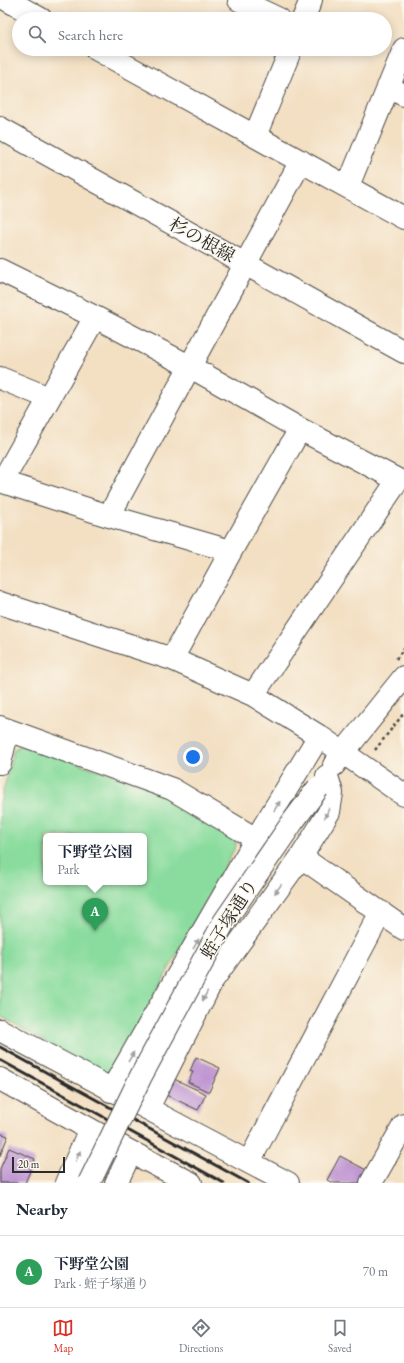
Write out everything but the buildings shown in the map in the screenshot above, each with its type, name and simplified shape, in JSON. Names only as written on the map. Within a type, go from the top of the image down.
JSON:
[{"type":"street","points":[[7,0],[28,12]]},
{"type":"street","points":[[239,0],[264,12]]},
{"type":"street","points":[[306,12],[311,0]]},
{"type":"street","points":[[348,186],[396,91],[404,49]]},
{"type":"street","points":[[109,56],[404,218]]},
{"type":"street","points":[[255,136],[288,56]]},
{"type":"street","name":"杉の根線","points":[[0,128],[404,352]]},
{"type":"street","points":[[109,516],[301,161]]},
{"type":"street","points":[[0,270],[189,366],[300,429],[398,480],[253,695]]},
{"type":"street","points":[[95,317],[1,481],[109,516],[231,551]]},
{"type":"street","points":[[0,378],[49,398]]},
{"type":"street","points":[[172,659],[300,429]]},
{"type":"street","points":[[0,603],[172,659],[253,695],[319,736],[404,795]]},
{"type":"street","name":"蛭子塚通り","points":[[89,1183],[141,1076],[224,922],[294,820],[343,753],[404,677]]},
{"type":"street","points":[[0,763],[4,729],[172,789],[256,839]]},
{"type":"street","points":[[111,1091],[256,839],[319,736]]},
{"type":"street","points":[[148,1108],[212,981],[301,857],[329,812],[332,793],[323,782]]},
{"type":"street","points":[[301,857],[404,929]]},
{"type":"street","points":[[249,1162],[381,912]]},
{"type":"street","points":[[0,1030],[111,1091],[148,1108],[288,1183]]},
{"type":"street","points":[[0,1079],[190,1183]]},
{"type":"street","points":[[371,1183],[404,1125]]},
{"type":"street","points":[[66,1183],[90,1129]]},
{"type":"street","points":[[116,1183],[131,1152]]},
{"type":"path","points":[[373,753],[404,713]]},
{"type":"green space","points":[[23,745],[170,794],[235,837],[236,846],[112,1073],[97,1072],[0,1016],[0,803],[14,749]]},
{"type":"railway","points":[[0,1047],[248,1183]]},
{"type":"railway","points":[[0,1060],[224,1183]]},
{"type":"place","name":"下野堂公園","points":[[95,931]]}]
